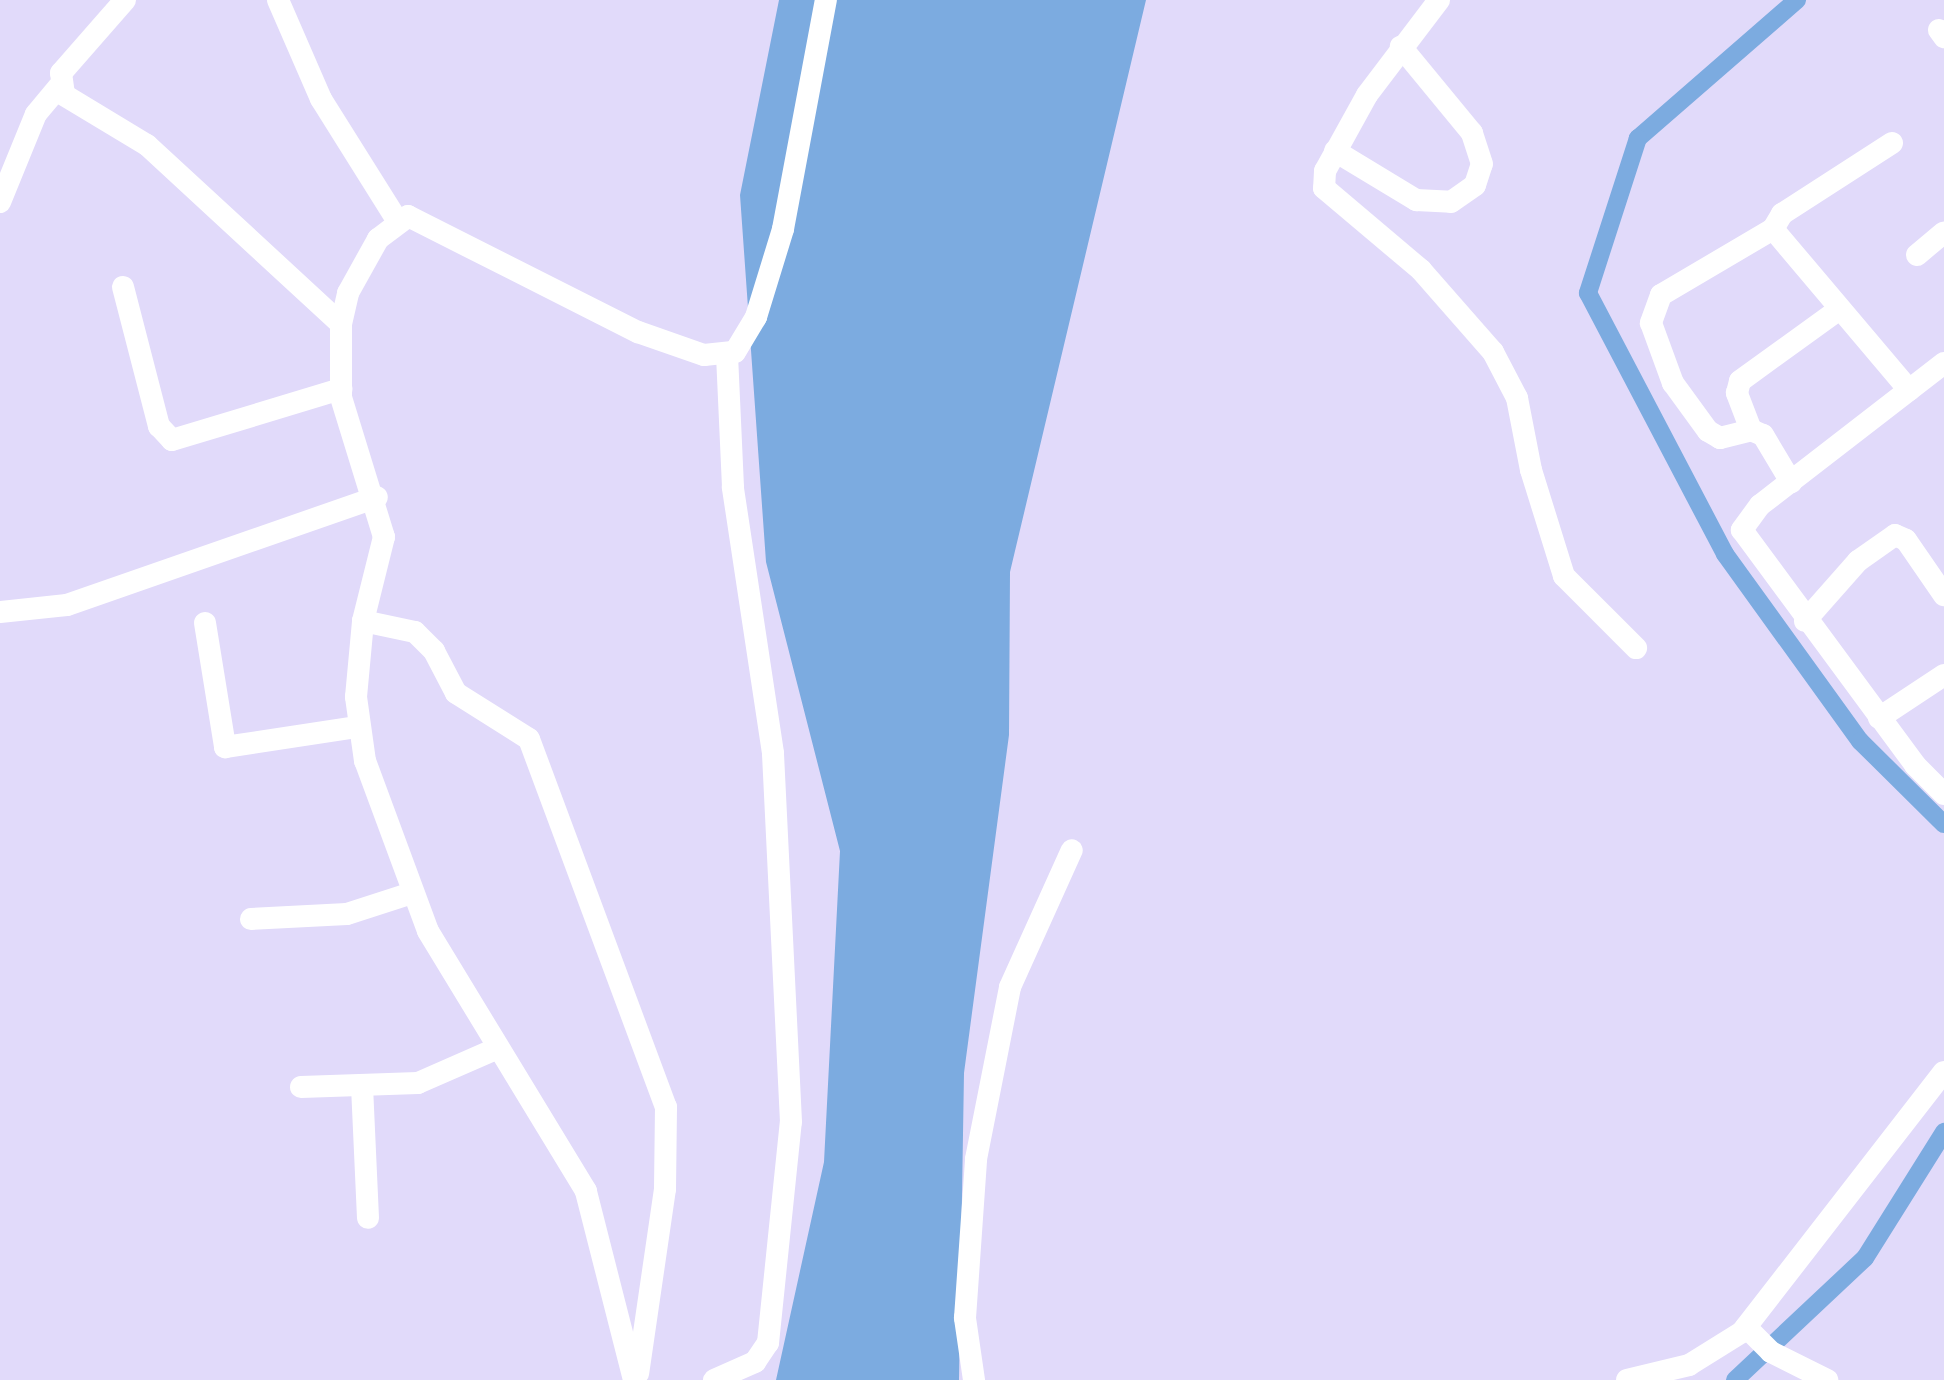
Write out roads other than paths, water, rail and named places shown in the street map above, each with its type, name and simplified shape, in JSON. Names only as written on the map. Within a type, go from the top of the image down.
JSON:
[{"type":"street","points":[[0,202],[36,114],[60,87],[61,73],[78,49],[126,0]]},
{"type":"street","points":[[278,0],[321,99],[397,220]]},
{"type":"street","points":[[714,1380],[755,1362],[768,1342],[791,1122],[773,753],[733,487],[726,356],[756,318],[775,259],[826,0]]},
{"type":"street","points":[[1438,0],[1401,46],[1335,151],[1325,172],[1330,195],[1421,270],[1505,372],[1564,576],[1636,648]]},
{"type":"street","points":[[1335,151],[1416,200],[1451,202],[1475,186],[1482,164],[1472,133],[1401,46]]},
{"type":"street","points":[[60,87],[74,104],[147,146],[341,324]]},
{"type":"street","points":[[1751,430],[1720,438],[1708,431],[1661,360],[1652,308],[1661,295],[1773,229],[1782,214],[1892,143]]},
{"type":"street","points":[[397,220],[420,219],[638,332],[726,356]]},
{"type":"street","points":[[397,220],[361,268],[341,324],[341,389],[376,497],[384,553],[363,621],[358,727],[409,894],[598,1218],[636,1380]]},
{"type":"street","points":[[1773,229],[1909,390]]},
{"type":"street","points":[[1916,255],[1944,232]]},
{"type":"street","points":[[123,287],[159,426],[172,440],[341,389]]},
{"type":"street","points":[[1790,482],[1767,440],[1751,430],[1737,394],[1740,381],[1838,310]]},
{"type":"street","points":[[1944,362],[1746,518],[1742,530],[1879,718],[1944,794]]},
{"type":"street","points":[[0,612],[67,605],[376,497]]},
{"type":"street","points":[[1806,620],[1858,561],[1895,535],[1906,540],[1944,595]]},
{"type":"street","points":[[363,621],[415,632],[434,651],[456,693],[528,739],[666,1107],[665,1189],[636,1380]]},
{"type":"street","points":[[205,623],[225,747],[358,727]]},
{"type":"street","points":[[1879,718],[1944,675]]},
{"type":"street","points":[[974,1380],[965,1318],[976,1159],[1010,987],[1072,850]]},
{"type":"street","points":[[251,919],[346,914],[409,894]]},
{"type":"street","points":[[301,1087],[418,1082],[498,1048]]},
{"type":"street","points":[[1628,1380],[1689,1365],[1757,1338],[1944,1072]]},
{"type":"street","points":[[362,1086],[368,1218]]},
{"type":"street","points":[[1757,1338],[1827,1380]]},
{"type":"water","points":[[779,0],[1146,0],[1010,572],[1009,735],[964,1073],[959,1380],[776,1380],[824,1162],[840,851],[766,562],[740,195]]},
{"type":"waterway","points":[[1797,0],[1638,138],[1588,293],[1725,554],[1860,741],[1944,824]]},
{"type":"waterway","points":[[1735,1380],[1865,1258],[1944,1132]]}]
